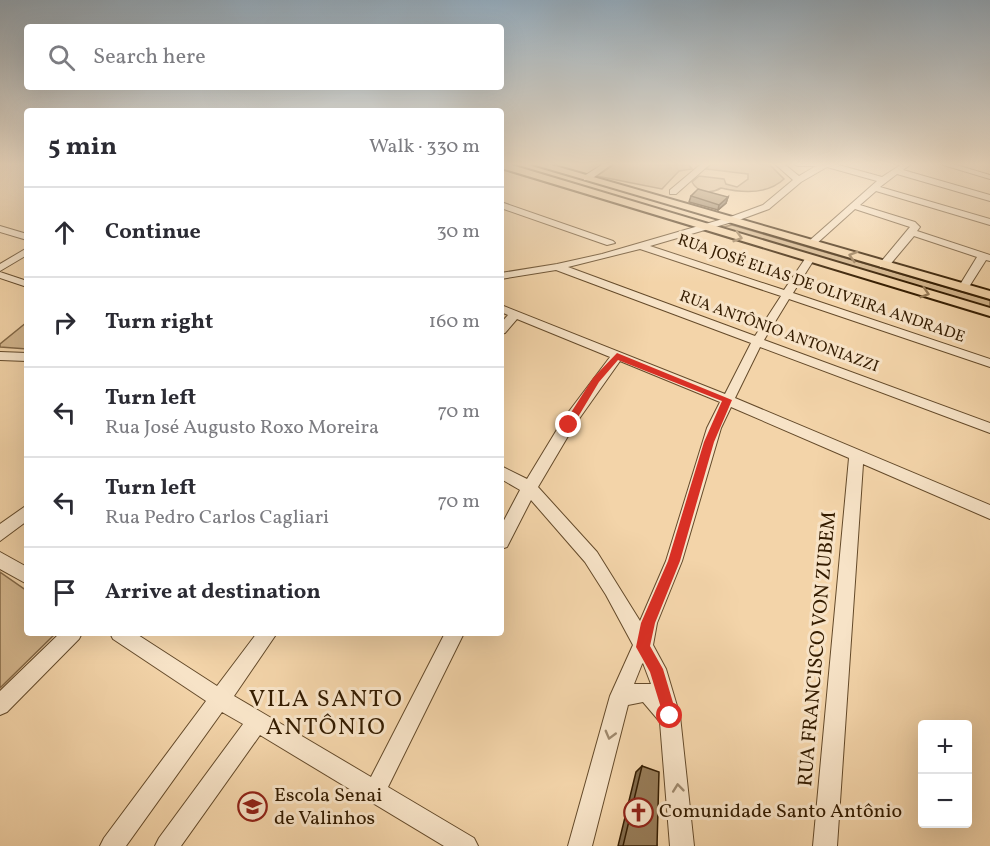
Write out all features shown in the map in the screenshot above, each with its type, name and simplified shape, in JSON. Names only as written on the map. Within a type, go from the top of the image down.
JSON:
[{"type":"main road","points":[[627,203],[706,228],[884,265],[990,295]]},
{"type":"main road","points":[[672,203],[750,226],[811,251],[990,312]]},
{"type":"street","points":[[504,276],[557,267],[642,246],[752,213],[770,203]]},
{"type":"street","points":[[580,846],[620,696],[635,658],[643,647],[648,623],[674,561],[709,442],[757,342],[788,296],[811,251],[858,203]]},
{"type":"street","points":[[927,203],[990,222]]},
{"type":"street","points":[[504,206],[610,243]]},
{"type":"street","points":[[855,206],[912,224],[915,227],[884,265]]},
{"type":"street","points":[[750,226],[752,213]]},
{"type":"street","points":[[0,229],[24,236]]},
{"type":"street","points":[[912,232],[988,255],[963,288]]},
{"type":"street","name":"RUA JOSÉ ELIAS DE OLIVEIRA ANDRADE","points":[[642,246],[990,363]]},
{"type":"street","points":[[0,268],[24,253]]},
{"type":"street","name":"RUA ANTÔNIO ANTONIAZZI","points":[[557,267],[990,428]]},
{"type":"street","points":[[0,276],[24,283]]},
{"type":"street","points":[[504,309],[728,400],[990,512]]},
{"type":"street","points":[[504,327],[515,314]]},
{"type":"street","points":[[0,356],[24,357]]},
{"type":"street","points":[[504,536],[528,488],[596,380],[617,356]]},
{"type":"street","name":"RUA FRANCISCO VON ZUBEM","points":[[825,846],[856,456]]},
{"type":"street","points":[[504,474],[528,488],[591,557],[612,589],[656,669],[670,716],[681,810],[682,846]]},
{"type":"street","points":[[0,534],[24,514]]},
{"type":"street","points":[[0,560],[24,574]]},
{"type":"street","points":[[0,705],[71,636]]},
{"type":"street","points":[[124,636],[257,722],[466,846]]},
{"type":"street","points":[[112,846],[218,698],[266,636]]},
{"type":"street","points":[[374,793],[453,636]]},
{"type":"street","points":[[620,696],[647,692],[670,716]]},
{"type":"street","points":[[167,846],[257,722]]},
{"type":"shaded area","points":[[732,225],[990,300],[990,309],[727,231],[723,227]]},
{"type":"shaded area","points":[[24,324],[24,349],[0,347],[0,344]]},
{"type":"shaded area","points":[[0,572],[24,589],[24,636],[53,636],[0,688]]},
{"type":"building","name":"Comunidade Santo Antônio","points":[[642,766],[659,772],[657,846],[623,846]]},
{"type":"place","name":"Escola Senai de Valinhos","points":[[253,807]]},
{"type":"place","name":"Comunidade Santo Antônio","points":[[638,812]]},
{"type":"district","name":"VILA SANTO ANTÔNIO","points":[[326,714]]},
{"type":"route","points":[[569,425],[596,380],[617,356],[728,400],[709,442],[674,561],[648,623],[643,647],[656,669],[670,716]]}]
